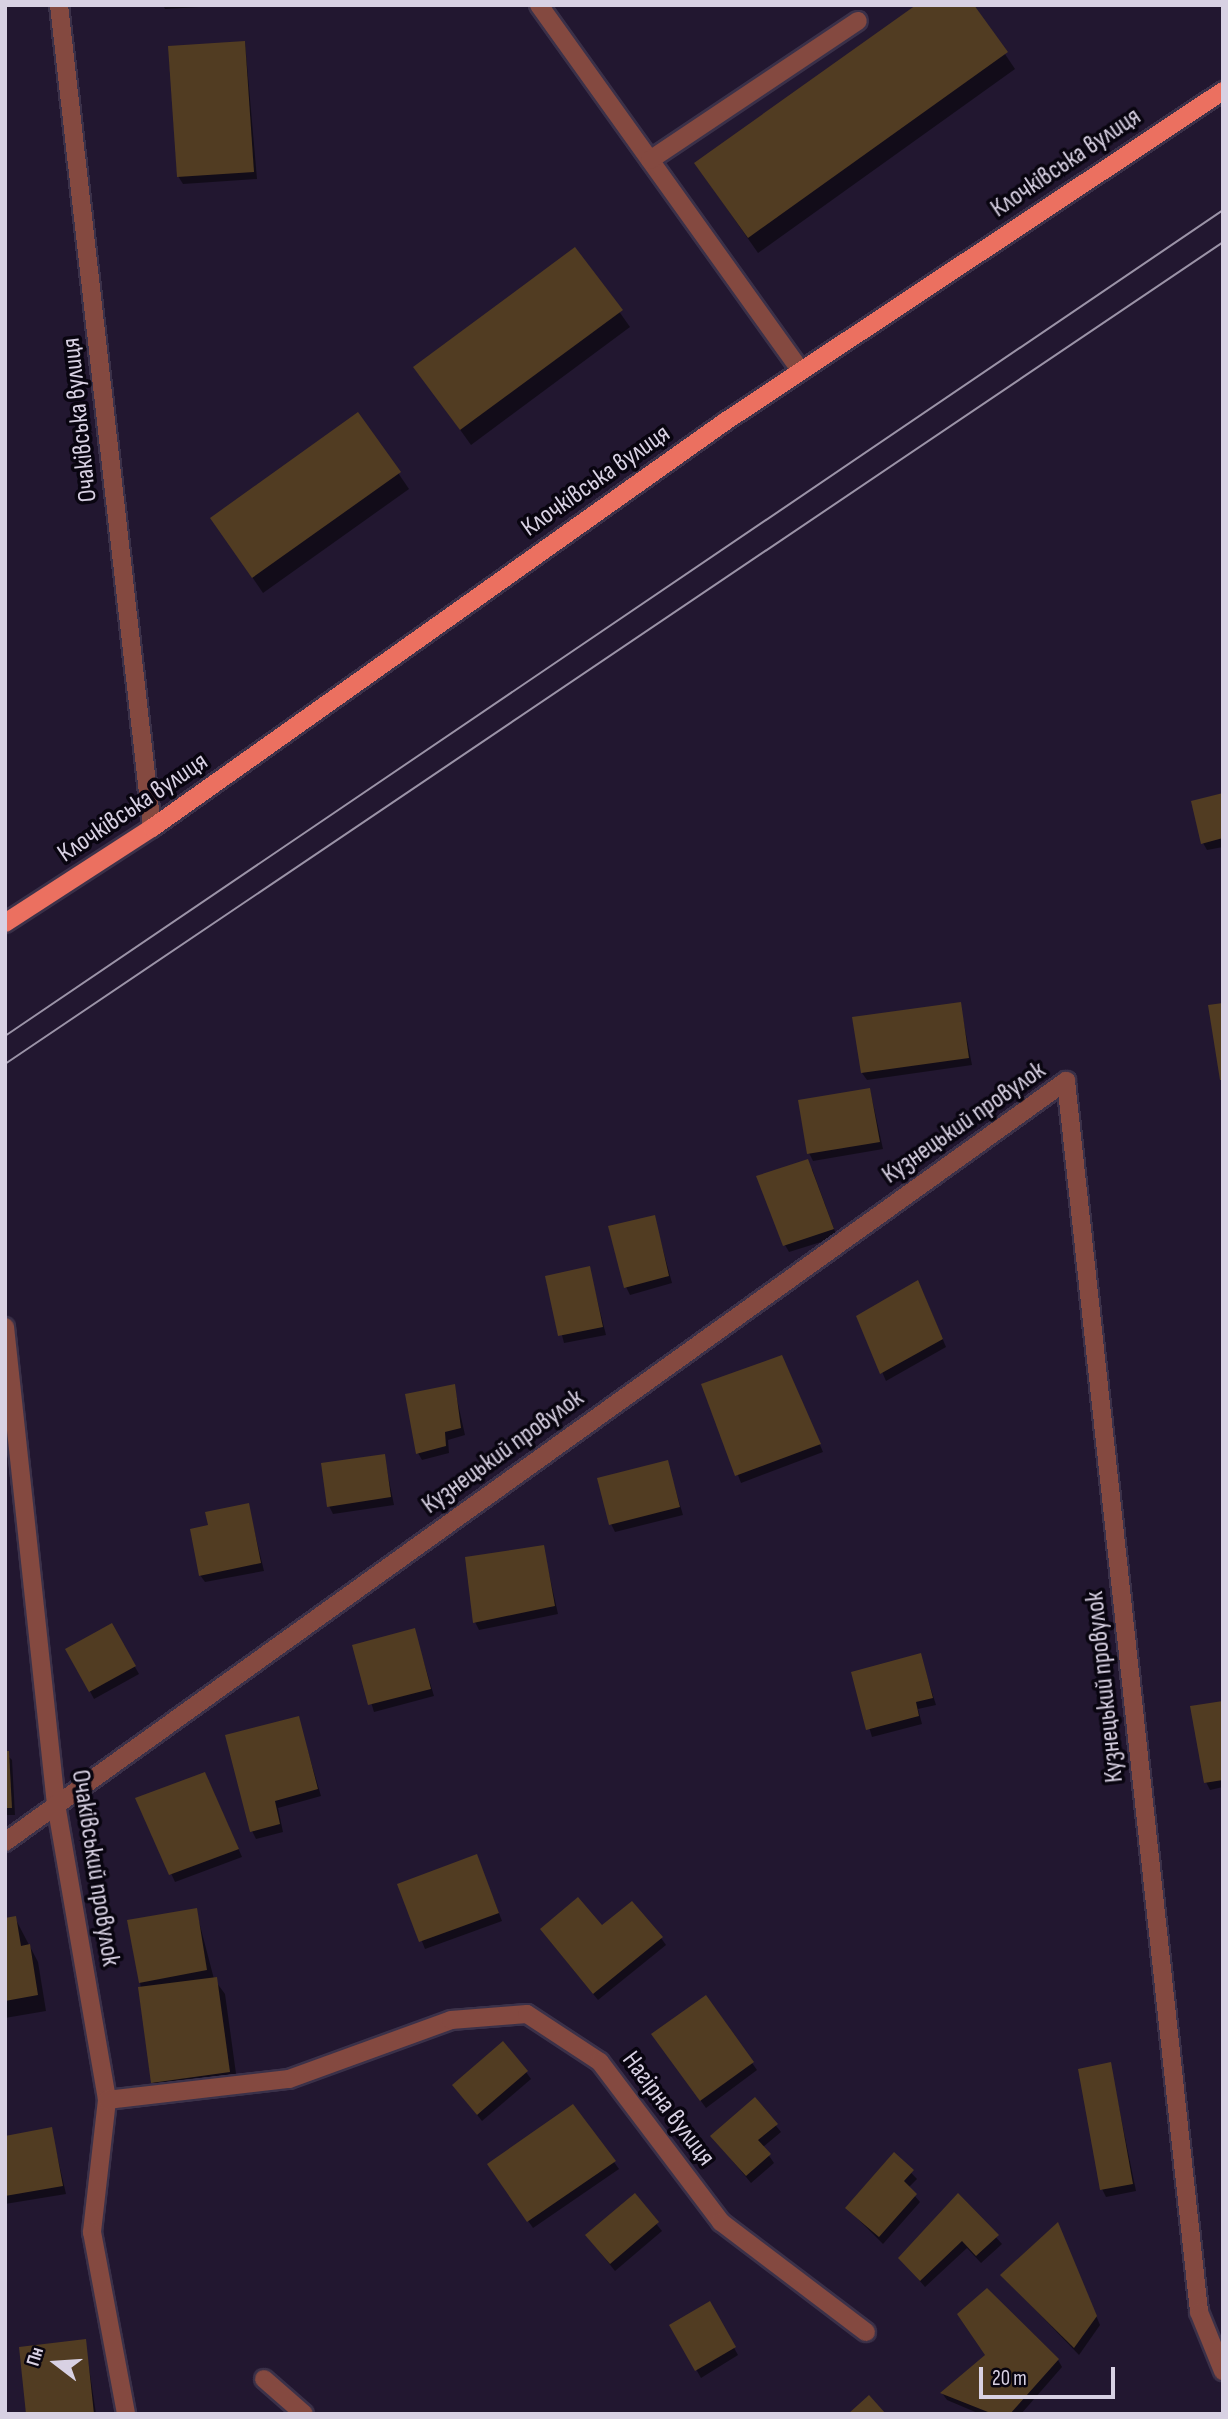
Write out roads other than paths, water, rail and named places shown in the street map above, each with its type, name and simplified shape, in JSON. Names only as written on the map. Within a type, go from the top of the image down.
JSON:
[{"type":"main road","name":"Клочківська вулиця","points":[[5,923],[152,828],[801,371],[1223,91]]},
{"type":"street","name":"Очаківська вулиця","points":[[59,5],[152,828]]},
{"type":"street","points":[[540,5],[801,371]]},
{"type":"street","points":[[650,160],[858,21]]},
{"type":"street","name":"Кузнецький провулок","points":[[5,1842],[1066,1081],[1199,2312],[1223,2371]]},
{"type":"street","name":"Очаківський провулок","points":[[5,1327],[56,1804],[107,2100],[92,2231],[126,2414]]},
{"type":"street","name":"Нагірна вулиця","points":[[107,2100],[289,2079],[451,2020],[527,2014],[600,2063],[721,2222],[866,2332]]},
{"type":"street","points":[[264,2379],[304,2414]]},
{"type":"tram line","points":[[5,1036],[1223,210]]},
{"type":"tram line","points":[[5,1064],[1223,242]]}]
